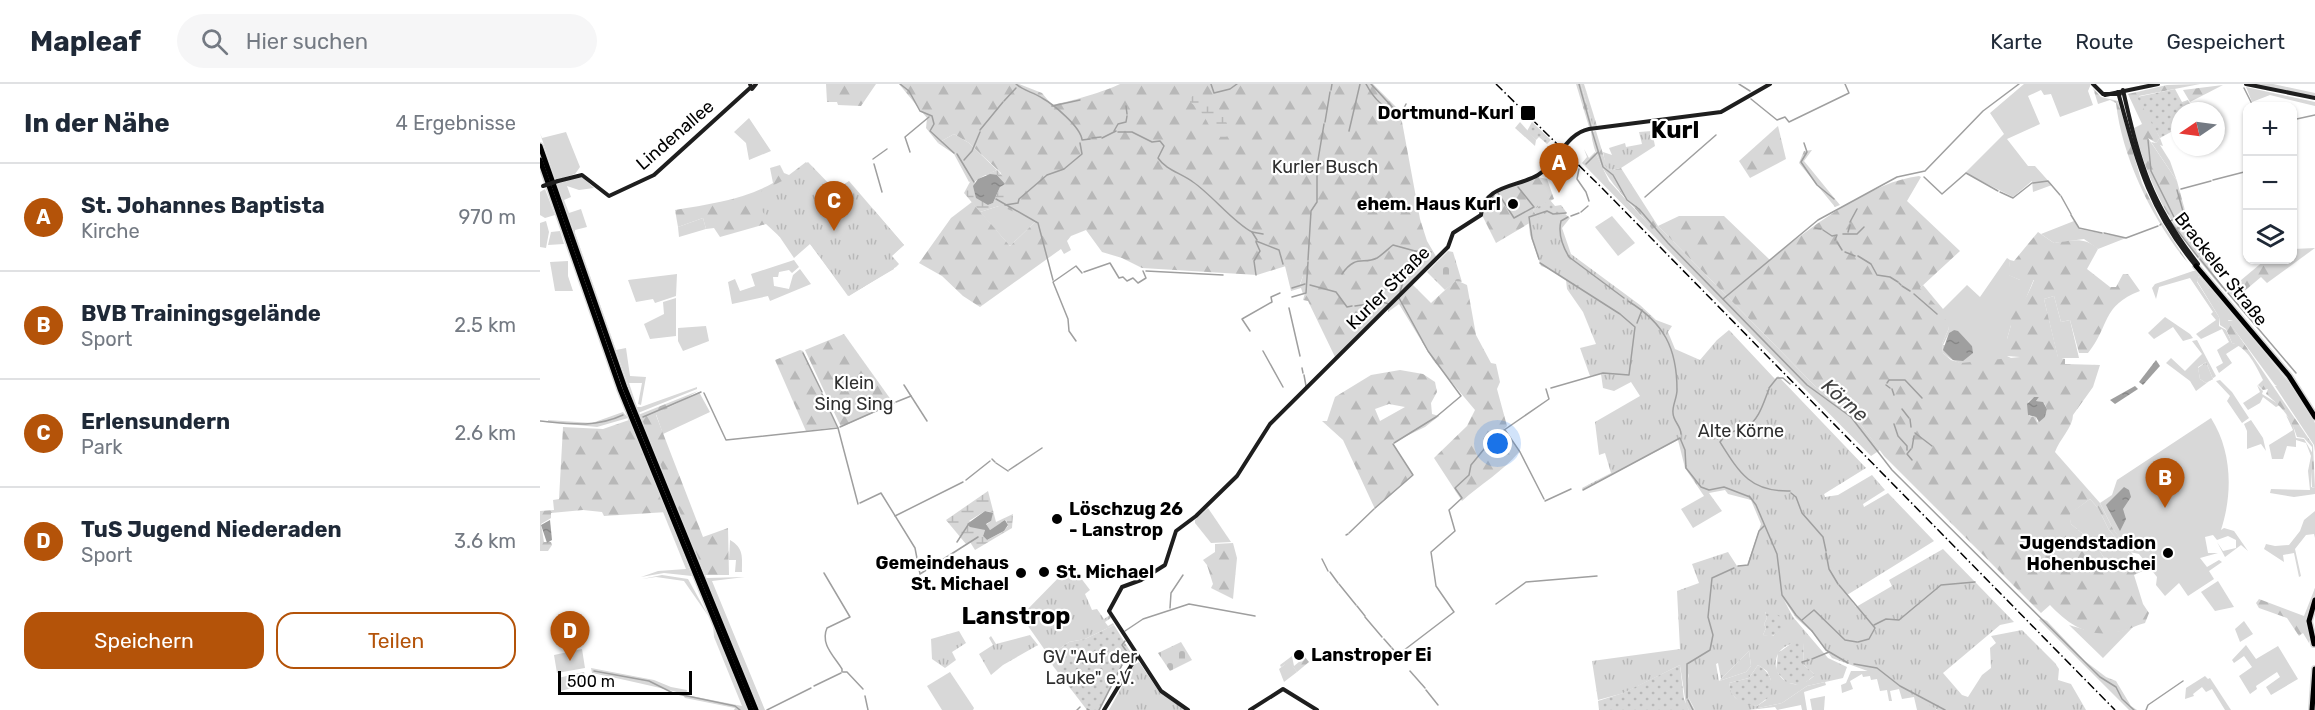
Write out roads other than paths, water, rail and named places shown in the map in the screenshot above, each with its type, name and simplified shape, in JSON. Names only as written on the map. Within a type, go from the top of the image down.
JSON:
[{"type":"highway","points":[[540,146],[625,388],[756,710]]},
{"type":"highway","points":[[540,160],[620,389],[751,710]]},
{"type":"highway","name":"Brackeler Straße","points":[[2197,265],[2289,371],[2315,411]]},
{"type":"highway","name":"Brackeler Straße","points":[[2197,265],[2289,376],[2315,417]]},
{"type":"highway","points":[[2314,644],[2309,621],[2315,600]]},
{"type":"highway","points":[[2312,710],[2315,669]]},
{"type":"main road","name":"Lindenallee","points":[[542,187],[582,175],[606,196],[650,178],[750,86],[755,88],[756,84]]},
{"type":"main road","name":"Kurler Straße","points":[[1137,656],[1109,611],[1122,587],[1141,580],[1165,565],[1177,529],[1196,516],[1237,476],[1270,424],[1448,248],[1452,233],[1481,215],[1482,209],[1495,191],[1539,175],[1575,136],[1592,129],[1718,112],[1770,84]]},
{"type":"main road","points":[[2093,84],[2105,95],[2158,84]]},
{"type":"main road","points":[[2246,84],[2315,98]]},
{"type":"main road","name":"Brackeler Straße","points":[[2121,92],[2133,153],[2147,191],[2174,238],[2197,265]]},
{"type":"main road","points":[[1104,710],[1137,656],[1163,694],[1188,710]]},
{"type":"main road","points":[[1250,710],[1285,689],[1317,710]]},
{"type":"water","points":[[990,174],[997,175],[1005,184],[1000,187],[993,203],[988,205],[976,198],[973,186],[978,179]]},
{"type":"water","points":[[1954,330],[1958,331],[1972,346],[1973,353],[1963,361],[1953,360],[1943,350],[1949,333]]},
{"type":"water","points":[[2156,360],[2160,366],[2143,385],[2139,382]]},
{"type":"water","points":[[2135,386],[2138,389],[2115,404],[2110,400]]},
{"type":"water","points":[[2034,397],[2039,397],[2036,401],[2043,402],[2047,409],[2045,417],[2039,422],[2036,417],[2028,415],[2027,404]]},
{"type":"water","points":[[2124,487],[2129,490],[2131,497],[2123,509],[2126,519],[2120,531],[2106,505]]},
{"type":"water","points":[[985,511],[993,513],[991,521],[986,524],[990,530],[1005,520],[1008,525],[1004,531],[987,540],[983,536],[985,530],[970,527],[967,524]]},
{"type":"water","points":[[550,520],[552,540],[547,543],[541,525]]},
{"type":"waterway","points":[[900,84],[909,91],[920,111],[932,116],[934,124],[930,131],[954,153]]},
{"type":"waterway","points":[[1016,84],[1059,110],[1077,129],[1082,140],[1090,139]]},
{"type":"waterway","points":[[1211,84],[1214,93],[1230,89],[1237,84]]},
{"type":"waterway","points":[[1331,90],[1332,84]]},
{"type":"waterway","points":[[1349,131],[1360,84]]},
{"type":"waterway","points":[[1366,84],[1380,102],[1400,112]]},
{"type":"waterway","points":[[1371,84],[1397,112]]},
{"type":"waterway","name":"Körne","points":[[1579,84],[1591,127]]},
{"type":"waterway","points":[[1739,84],[1750,91]]},
{"type":"waterway","points":[[1751,99],[1777,120],[1785,117],[1789,122],[1849,93],[1845,84]]},
{"type":"waterway","points":[[1723,299],[1818,220],[1897,177],[1925,171],[1983,111],[2019,84]]},
{"type":"waterway","points":[[1004,101],[1016,88]]},
{"type":"waterway","points":[[2244,88],[2251,102]]},
{"type":"waterway","points":[[1325,122],[1330,92]]},
{"type":"waterway","points":[[1052,106],[1080,100]]},
{"type":"waterway","points":[[980,130],[1003,102]]},
{"type":"waterway","points":[[1402,112],[1406,104]]},
{"type":"waterway","points":[[1126,106],[1127,114]]},
{"type":"waterway","points":[[2297,119],[2315,115]]},
{"type":"waterway","points":[[1114,131],[1118,124],[1126,122],[1127,116]]},
{"type":"waterway","points":[[910,152],[905,137],[929,117]]},
{"type":"waterway","points":[[1308,260],[1311,211],[1317,202],[1317,166],[1324,124]]},
{"type":"waterway","points":[[1102,138],[1116,131]]},
{"type":"waterway","name":"Körne","points":[[1592,131],[1603,167],[1613,175],[1627,200],[1639,209],[1668,243],[1807,385],[1851,417],[1892,470],[2100,677],[2116,687],[2122,699],[2134,710]]},
{"type":"waterway","points":[[964,160],[972,151],[980,132]]},
{"type":"waterway","points":[[1118,132],[1132,132],[1152,142],[1160,141],[1164,146],[1158,158],[1161,162],[1200,188],[1252,232],[1257,240]]},
{"type":"waterway","points":[[1645,197],[1716,135]]},
{"type":"waterway","points":[[1092,138],[1101,137]]},
{"type":"waterway","points":[[2148,140],[2151,171],[2175,219]]},
{"type":"waterway","points":[[1005,205],[1018,203],[1019,199],[1047,175],[1064,169],[1082,154],[1080,143]]},
{"type":"waterway","points":[[1804,143],[1807,152],[1801,162],[1817,185],[1834,199]]},
{"type":"waterway","points":[[873,159],[887,149]]},
{"type":"waterway","name":"Alte Körne","points":[[1586,164],[1598,152]]},
{"type":"waterway","points":[[957,154],[974,182]]},
{"type":"waterway","points":[[874,164],[882,192]]},
{"type":"waterway","name":"Alte Körne","points":[[1579,169],[1577,179],[1589,201]]},
{"type":"waterway","points":[[2213,180],[2243,172]]},
{"type":"waterway","points":[[1924,177],[1942,194],[1966,173],[1998,191]]},
{"type":"waterway","points":[[2033,183],[2048,181],[2060,195]]},
{"type":"waterway","points":[[2181,189],[2211,181]]},
{"type":"waterway","points":[[2000,192],[2013,198],[2032,183]]},
{"type":"waterway","points":[[1498,193],[1514,218],[1534,207],[1518,187]]},
{"type":"waterway","points":[[2170,221],[2184,215],[2177,190]]},
{"type":"waterway","points":[[1485,208],[1494,195]]},
{"type":"waterway","points":[[2061,196],[2071,214]]},
{"type":"waterway","points":[[996,199],[1038,223],[1053,280]]},
{"type":"waterway","name":"Alte Körne","points":[[1581,212],[1588,206]]},
{"type":"waterway","points":[[1850,222],[1857,209]]},
{"type":"waterway","points":[[1539,259],[1532,238],[1529,217],[1547,211],[1553,214],[1566,213]]},
{"type":"waterway","name":"Alte Körne","points":[[1571,216],[1579,213]]},
{"type":"waterway","points":[[2071,215],[2079,228],[2102,233]]},
{"type":"waterway","name":"Alte Körne","points":[[1568,217],[1561,221],[1560,230],[1569,257],[1624,298]]},
{"type":"waterway","points":[[2170,221],[2198,257]]},
{"type":"waterway","points":[[1848,232],[1850,225]]},
{"type":"waterway","points":[[2104,233],[2126,238],[2158,226]]},
{"type":"waterway","points":[[1843,234],[1857,234],[1864,227]]},
{"type":"waterway","points":[[1815,228],[1821,229]]},
{"type":"waterway","points":[[1823,230],[1832,236],[1837,235],[1835,240]]},
{"type":"waterway","points":[[1252,232],[1263,234]]},
{"type":"waterway","points":[[1256,241],[1279,250],[1283,264]]},
{"type":"waterway","points":[[1256,242],[1260,251],[1254,261],[1256,275]]},
{"type":"waterway","points":[[1837,242],[1842,250]]},
{"type":"waterway","points":[[1342,274],[1351,264],[1377,258],[1393,245],[1415,251]]},
{"type":"waterway","points":[[1400,292],[1410,259],[1415,257],[1415,251],[1431,252]]},
{"type":"waterway","points":[[1845,252],[1855,256]]},
{"type":"waterway","points":[[1858,256],[1871,264],[1877,275],[1890,277],[1898,282]]},
{"type":"waterway","points":[[2200,259],[2226,291]]},
{"type":"waterway","points":[[1292,297],[1306,293],[1308,262]]},
{"type":"waterway","points":[[1084,272],[1110,263],[1119,278],[1123,277],[1127,281],[1133,278],[1138,283],[1146,278],[1143,271]]},
{"type":"waterway","points":[[1540,263],[1620,314],[1635,327],[1629,375],[1603,373],[1551,388]]},
{"type":"waterway","points":[[1076,341],[1069,331],[1068,319],[1053,282],[1076,266],[1082,273]]},
{"type":"waterway","points":[[1146,271],[1223,275]]},
{"type":"waterway","points":[[1292,288],[1305,284]]},
{"type":"waterway","points":[[1310,285],[1336,292],[1347,307],[1352,306]]},
{"type":"waterway","points":[[1902,286],[1910,291]]},
{"type":"waterway","points":[[1250,331],[1242,319],[1272,302],[1271,297],[1280,293]]},
{"type":"waterway","points":[[2228,293],[2296,373]]},
{"type":"waterway","points":[[1914,294],[1937,314]]},
{"type":"waterway","points":[[1394,443],[1436,417],[1461,396],[1428,351],[1399,298]]},
{"type":"waterway","name":"Alte Körne","points":[[1628,301],[1651,318],[1671,349],[1677,390],[1673,413],[1681,434]]},
{"type":"waterway","points":[[1355,306],[1382,302],[1389,304]]},
{"type":"waterway","points":[[1289,308],[1300,356]]},
{"type":"waterway","points":[[1637,323],[1642,310]]},
{"type":"waterway","points":[[1263,351],[1283,387]]},
{"type":"waterway","points":[[803,353],[822,392]]},
{"type":"waterway","points":[[1302,368],[1303,373]]},
{"type":"waterway","points":[[1304,375],[1306,386]]},
{"type":"waterway","points":[[1769,388],[1777,378],[1783,378],[1790,384]]},
{"type":"waterway","points":[[1887,383],[1889,380],[1905,380],[1922,398]]},
{"type":"waterway","points":[[896,402],[911,396],[904,385]]},
{"type":"waterway","points":[[1886,385],[1890,388]]},
{"type":"waterway","points":[[1399,654],[1454,612],[1436,586],[1431,552],[1455,531],[1449,510],[1462,498],[1455,488],[1469,475],[1471,465],[1494,437],[1549,399],[1546,389]]},
{"type":"waterway","points":[[1769,389],[1751,424],[1728,434],[1720,442],[1748,479],[1765,488],[1790,491]]},
{"type":"waterway","points":[[1892,389],[1894,395]]},
{"type":"waterway","points":[[643,417],[701,392]]},
{"type":"waterway","points":[[704,393],[726,440],[838,428]]},
{"type":"waterway","points":[[822,394],[838,428],[858,504]]},
{"type":"waterway","points":[[911,396],[927,421]]},
{"type":"waterway","points":[[840,427],[894,403]]},
{"type":"waterway","points":[[1902,409],[1909,418]]},
{"type":"waterway","points":[[540,421],[592,423],[623,415]]},
{"type":"waterway","points":[[1910,419],[1911,427]]},
{"type":"waterway","points":[[1894,424],[1907,450]]},
{"type":"waterway","points":[[1505,430],[1520,452],[1544,499]]},
{"type":"waterway","points":[[1915,433],[1932,446]]},
{"type":"waterway","points":[[1912,448],[1914,436]]},
{"type":"waterway","name":"Alte Körne","points":[[1583,490],[1680,438],[1685,450],[1686,468],[1701,487],[1709,490],[1724,487],[1750,497],[1756,505],[1777,554],[1782,595],[1826,650],[1848,663]]},
{"type":"waterway","points":[[1375,508],[1413,475],[1393,444]]},
{"type":"waterway","points":[[1009,470],[1042,448]]},
{"type":"waterway","points":[[1911,449],[1907,454],[1912,460]]},
{"type":"waterway","points":[[992,459],[995,462]]},
{"type":"waterway","points":[[966,480],[990,461]]},
{"type":"waterway","points":[[996,463],[1008,471]]},
{"type":"waterway","points":[[895,516],[963,482]]},
{"type":"waterway","points":[[1545,501],[1571,489]]},
{"type":"waterway","points":[[860,503],[881,493],[915,548],[920,574],[978,537]]},
{"type":"waterway","points":[[1791,493],[1796,497],[1802,513],[1823,537],[1826,551]]},
{"type":"waterway","points":[[1349,533],[1374,509]]},
{"type":"waterway","points":[[957,542],[968,525]]},
{"type":"waterway","points":[[1738,566],[1748,565],[1759,531],[1764,526]]},
{"type":"waterway","points":[[1826,553],[1829,569],[1838,584]]},
{"type":"waterway","points":[[1322,559],[1328,571]]},
{"type":"waterway","points":[[1687,698],[1687,664],[1710,650],[1713,635],[1708,617],[1712,578],[1734,568]]},
{"type":"waterway","points":[[1330,572],[1338,583]]},
{"type":"waterway","points":[[824,573],[850,617],[827,628],[825,634],[827,645],[842,672]]},
{"type":"waterway","points":[[1170,608],[1171,593],[1183,575]]},
{"type":"waterway","points":[[1496,604],[1526,582],[1597,576]]},
{"type":"waterway","points":[[1874,625],[1886,619],[1899,620],[1941,585],[1975,582]]},
{"type":"waterway","points":[[1339,584],[1356,605]]},
{"type":"waterway","points":[[1839,585],[1875,628],[1869,639],[1858,642]]},
{"type":"waterway","points":[[1125,631],[1143,619],[1189,604],[1255,616]]},
{"type":"waterway","points":[[1357,606],[1365,616]]},
{"type":"waterway","points":[[1802,620],[1814,610],[1845,640],[1857,642]]},
{"type":"waterway","points":[[1365,617],[1382,637]]},
{"type":"waterway","points":[[1384,639],[1391,647]]},
{"type":"waterway","points":[[1125,641],[1122,645],[1127,652]]},
{"type":"waterway","points":[[1392,648],[1400,658]]},
{"type":"waterway","points":[[1812,659],[1829,652]]},
{"type":"waterway","points":[[1099,710],[1128,653]]},
{"type":"waterway","points":[[1802,662],[1809,660]]},
{"type":"waterway","name":"Alte Körne","points":[[1854,664],[1877,668],[1900,686],[1945,710]]},
{"type":"waterway","points":[[594,671],[649,681],[673,693],[735,706],[740,710]]},
{"type":"waterway","points":[[1410,671],[1425,688]]},
{"type":"waterway","points":[[843,672],[847,672],[863,689]]},
{"type":"waterway","points":[[814,686],[841,673]]},
{"type":"waterway","points":[[2146,710],[2148,705],[2183,681]]},
{"type":"waterway","points":[[767,710],[811,688]]},
{"type":"waterway","points":[[1426,690],[1438,705]]},
{"type":"waterway","points":[[865,696],[868,710]]},
{"type":"waterway","points":[[1688,700],[1693,710]]},
{"type":"waterway","points":[[1077,710],[1080,707]]},
{"type":"railway","points":[[1496,84],[1602,188],[2115,710]]},
{"type":"place","name":"Dortmund-Kurl","points":[[1528,113]]},
{"type":"place","name":"St. Johannes Baptista","points":[[1559,193]]},
{"type":"place","name":"ehem. Haus Kurl","points":[[1513,204]]},
{"type":"place","name":"Erlensundern","points":[[834,231]]},
{"type":"place","name":"BVB Trainingsgelände","points":[[2165,508]]},
{"type":"place","name":"Löschzug 26 - Lanstrop","points":[[1057,519]]},
{"type":"place","name":"Jugendstadion Hohenbuschei","points":[[2168,553]]},
{"type":"place","name":"St. Michael","points":[[1044,572]]},
{"type":"place","name":"Gemeindehaus St. Michael","points":[[1021,573]]},
{"type":"place","name":"Lanstroper Ei","points":[[1299,655]]},
{"type":"place","name":"TuS Jugend Niederaden","points":[[570,661]]},
{"type":"district","name":"Kurl","points":[[1675,130]]},
{"type":"district","name":"Lanstrop","points":[[1016,616]]},
{"type":"park label","name":"Kurler Busch","points":[[1325,167]]},
{"type":"park label","name":"Klein Sing Sing","points":[[854,393]]},
{"type":"park label","name":"GV \"Auf der Lauke\" e.V.","points":[[1090,667]]}]
